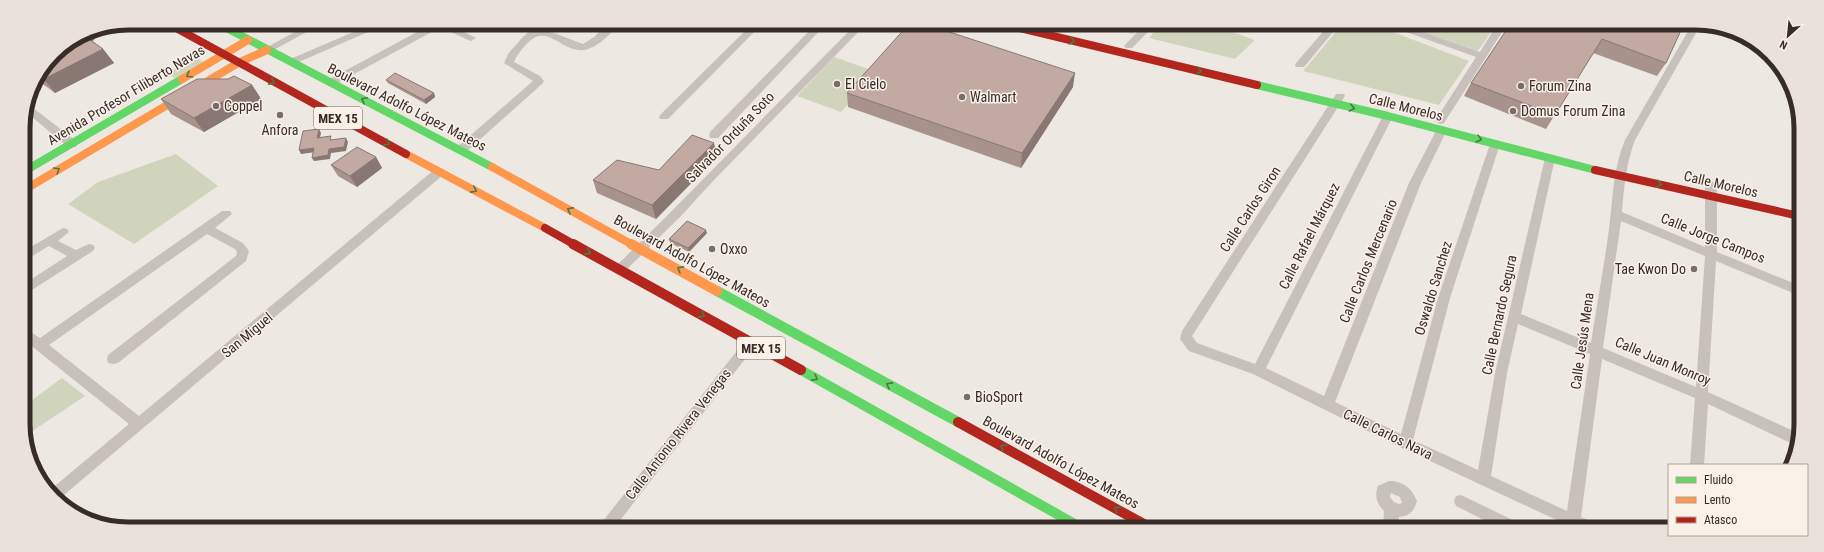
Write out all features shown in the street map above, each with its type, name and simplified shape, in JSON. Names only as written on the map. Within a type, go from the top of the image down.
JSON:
[{"type":"main road","name":"MEX 15","points":[[180,30],[223,55],[751,342],[1069,522]]},
{"type":"main road","name":"Boulevard Adolfo López Mateos","points":[[233,30],[248,40],[461,150],[642,248],[802,338],[1140,522]]},
{"type":"main road","name":"Calle Morelos","points":[[1029,30],[1338,100],[1388,116],[1441,126],[1495,144],[1547,152]]},
{"type":"main road","name":"Calle Morelos","points":[[1064,30],[1547,152],[1711,188],[1794,215]]},
{"type":"main road","name":"Avenida Profesor Filiberto Navas","points":[[30,168],[248,40]]},
{"type":"main road","name":"Avenida Profesor Filiberto Navas","points":[[30,186],[238,63],[267,50]]},
{"type":"main road","name":"Calle Morelos","points":[[1777,201],[1794,206]]},
{"type":"street","points":[[267,50],[306,30]]},
{"type":"street","points":[[291,62],[365,30]]},
{"type":"street","points":[[330,83],[430,30]]},
{"type":"street","points":[[454,30],[471,38]]},
{"type":"street","points":[[461,150],[539,81],[509,63],[511,56],[524,40],[532,34],[538,32],[547,33],[579,47],[587,46],[607,30]]},
{"type":"street","points":[[664,117],[752,30]]},
{"type":"street","points":[[714,135],[814,30]]},
{"type":"street","name":"Salvador Orduña Soto","points":[[620,270],[855,30]]},
{"type":"street","points":[[1129,46],[1145,30]]},
{"type":"street","points":[[1300,65],[1330,30]]},
{"type":"street","points":[[1409,30],[1482,56]]},
{"type":"street","name":"Calle Carlos Mercenario","points":[[1327,405],[1415,183],[1441,126],[1482,56],[1499,30]]},
{"type":"street","name":"Calle Jesús Mena","points":[[1573,520],[1595,349],[1617,215],[1621,168],[1630,140],[1694,30]]},
{"type":"street","name":"Calle Carlos Giron","points":[[1186,339],[1186,335],[1338,100]]},
{"type":"street","points":[[32,111],[72,144]]},
{"type":"street","name":"Calle Rafael Márquez","points":[[1258,370],[1388,116]]},
{"type":"street","name":"Oswaldo Sanchez","points":[[1405,443],[1444,298],[1495,144]]},
{"type":"street","name":"Calle Bernardo Segura","points":[[1483,479],[1495,416],[1501,373],[1547,152]]},
{"type":"street","name":"San Miguel","points":[[58,492],[286,302],[439,172]]},
{"type":"street","points":[[1697,464],[1711,253],[1711,188]]},
{"type":"street","points":[[40,345],[226,214]]},
{"type":"street","name":"Calle Jorge Campos","points":[[1617,215],[1794,288]]},
{"type":"street","points":[[114,359],[242,258],[243,251],[240,246],[206,228]]},
{"type":"street","points":[[30,253],[63,232]]},
{"type":"street","points":[[49,241],[77,256]]},
{"type":"street","points":[[30,286],[88,248]]},
{"type":"street","name":"Calle Juan Monroy","points":[[1513,316],[1702,394],[1793,437]]},
{"type":"street","points":[[30,338],[139,424]]},
{"type":"street","name":"Calle Carlos Nava","points":[[1186,339],[1193,347],[1258,370],[1405,443],[1577,522]]},
{"type":"street","name":"Calle Antonio Rivera Venegas","points":[[609,522],[751,342]]},
{"type":"street","points":[[1461,501],[1502,522]]},
{"type":"street","points":[[1391,522],[1392,508]]},
{"type":"green space","points":[[1119,30],[1137,30],[1133,34]]},
{"type":"green space","points":[[1156,30],[1226,30],[1255,40],[1235,59],[1149,38]]},
{"type":"green space","points":[[1338,30],[1388,30],[1469,61],[1439,105],[1303,71]]},
{"type":"green space","points":[[1418,30],[1492,30],[1478,51]]},
{"type":"green space","points":[[196,57],[203,62],[175,78],[167,73]]},
{"type":"green space","name":"El Cielo","points":[[834,57],[877,72],[841,112],[797,96]]},
{"type":"green space","points":[[176,154],[218,186],[134,244],[68,204],[98,182]]},
{"type":"green space","points":[[62,378],[85,396],[30,432],[30,401]]},
{"type":"building","name":"Walmart","points":[[904,30],[943,30],[1075,73],[1022,153],[847,93]]},
{"type":"building","name":"Forum Zina","points":[[1506,30],[1681,30],[1666,63],[1602,39],[1555,115],[1471,83]]},
{"type":"building","points":[[88,38],[103,49],[44,79],[50,68],[64,54],[85,40]]},
{"type":"building","points":[[395,73],[434,93],[424,100],[386,80]]},
{"type":"building","points":[[234,76],[252,85],[194,118],[161,99],[197,79],[228,79]]},
{"type":"building","points":[[319,129],[317,138],[331,136],[330,140],[346,138],[344,147],[329,149],[328,155],[312,158],[314,148],[299,150],[303,131]]},
{"type":"building","points":[[692,135],[714,143],[652,205],[593,180],[617,160],[659,170]]},
{"type":"building","points":[[357,147],[376,157],[350,176],[331,165]]},
{"type":"building","points":[[687,221],[706,230],[688,248],[669,239]]},
{"type":"traffic: fast","points":[[230,30],[492,167]]},
{"type":"traffic: fast","points":[[30,168],[182,79]]},
{"type":"traffic: fast","points":[[1257,85],[1388,116],[1595,170]]},
{"type":"traffic: fast","points":[[717,291],[958,422]]},
{"type":"traffic: fast","points":[[801,370],[1071,522]]},
{"type":"traffic: slow","points":[[182,79],[248,40]]},
{"type":"traffic: slow","points":[[30,186],[238,63],[267,50]]},
{"type":"traffic: slow","points":[[406,154],[545,228]]},
{"type":"traffic: slow","points":[[492,167],[717,291]]},
{"type":"traffic: jam","points":[[180,30],[406,154]]},
{"type":"traffic: jam","points":[[1028,30],[1257,85]]},
{"type":"traffic: jam","points":[[1595,170],[1794,215]]},
{"type":"traffic: jam","points":[[545,228],[801,370]]},
{"type":"traffic: jam","points":[[958,422],[1140,522]]},
{"type":"place","name":"El Cielo","points":[[837,84]]},
{"type":"place","name":"Forum Zina","points":[[1521,86]]},
{"type":"place","name":"Walmart","points":[[962,97]]},
{"type":"place","name":"Coppel","points":[[216,106]]},
{"type":"place","name":"Domus Forum Zina","points":[[1513,111]]},
{"type":"place","name":"Anfora","points":[[280,115]]},
{"type":"place","name":"Oxxo","points":[[712,249]]},
{"type":"place","name":"Tae Kwon Do","points":[[1694,269]]},
{"type":"place","name":"BioSport","points":[[967,397]]}]
